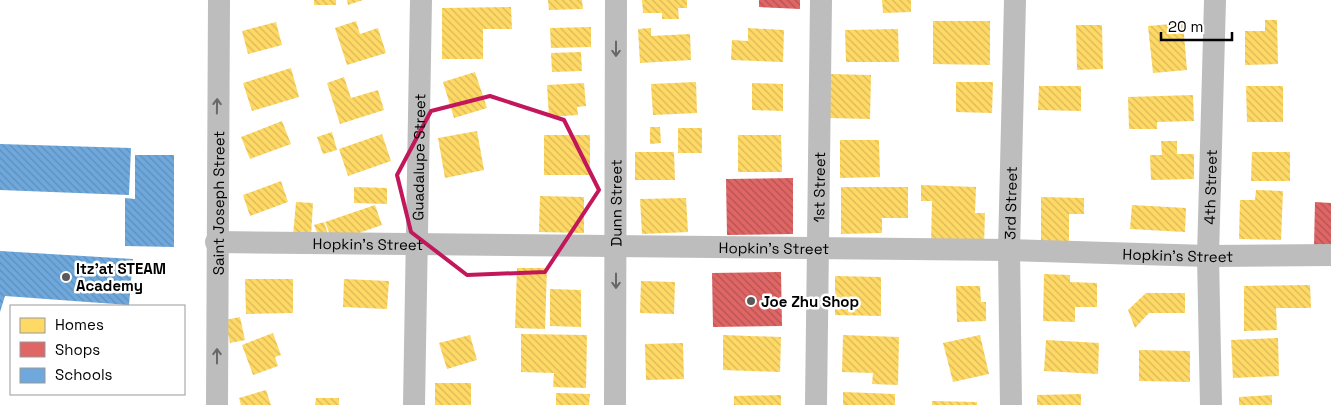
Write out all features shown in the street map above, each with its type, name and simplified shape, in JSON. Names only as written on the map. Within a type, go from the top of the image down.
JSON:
[{"type":"street","name":"Saint Joseph Street","points":[[217,405],[216,242],[219,0]]},
{"type":"street","name":"Guadalupe Street","points":[[414,405],[421,0]]},
{"type":"street","name":"Dunn Street","points":[[615,405],[616,0]]},
{"type":"street","name":"1st Street","points":[[816,405],[822,0]]},
{"type":"street","name":"3rd Street","points":[[1011,405],[1009,250],[1015,0]]},
{"type":"street","name":"4th Street","points":[[1211,405],[1208,256],[1215,0]]},
{"type":"street","name":"Hopkin's Street","points":[[216,242],[1009,250],[1208,256],[1331,255]]},
{"type":"highlighted area","points":[[490,96],[564,120],[599,190],[545,272],[467,275],[411,232],[397,175],[431,111]]},
{"type":"building: Homes","points":[[314,0],[336,0],[336,5],[314,5]]},
{"type":"building: Homes","points":[[347,0],[363,0],[348,5]]},
{"type":"building: Homes","points":[[548,0],[582,0],[583,9],[549,10]]},
{"type":"building: Homes","points":[[642,0],[687,0],[687,8],[678,8],[679,19],[662,19],[662,13],[643,13]]},
{"type":"building: Homes","points":[[882,0],[911,0],[911,12],[883,13]]},
{"type":"building: Homes","points":[[511,7],[512,29],[483,29],[483,59],[442,59],[442,8]]},
{"type":"building: Homes","points":[[1265,20],[1277,20],[1278,64],[1245,65],[1245,31],[1265,31]]},
{"type":"building: Homes","points":[[356,21],[360,34],[378,28],[386,53],[347,65],[335,28]]},
{"type":"building: Homes","points":[[933,21],[990,21],[990,65],[933,64]]},
{"type":"building: Homes","points":[[276,22],[282,45],[248,54],[242,31]]},
{"type":"building: Homes","points":[[1183,23],[1187,70],[1153,73],[1148,26]]},
{"type":"building: Homes","points":[[1076,25],[1102,25],[1103,69],[1077,70]]},
{"type":"building: Homes","points":[[591,27],[591,47],[551,48],[550,28]]},
{"type":"building: Homes","points":[[651,28],[651,36],[690,34],[691,60],[640,63],[638,29]]},
{"type":"building: Homes","points":[[748,28],[784,30],[783,62],[731,60],[732,40],[748,41]]},
{"type":"building: Homes","points":[[898,29],[899,62],[846,62],[845,30]]},
{"type":"building: Homes","points":[[581,52],[582,71],[552,72],[551,53]]},
{"type":"building: Homes","points":[[291,68],[299,97],[252,111],[243,83]]},
{"type":"building: Homes","points":[[475,72],[487,108],[454,118],[443,82]]},
{"type":"building: Homes","points":[[829,74],[871,75],[870,119],[828,118]]},
{"type":"building: Homes","points":[[344,77],[351,98],[378,90],[384,110],[340,124],[327,83]]},
{"type":"building: Homes","points":[[696,82],[697,113],[653,115],[651,84]]},
{"type":"building: Homes","points":[[956,82],[993,82],[992,113],[956,112]]},
{"type":"building: Homes","points":[[584,83],[586,106],[577,107],[578,115],[549,117],[547,85]]},
{"type":"building: Homes","points":[[752,83],[783,84],[783,111],[752,110]]},
{"type":"building: Homes","points":[[1039,86],[1081,86],[1081,111],[1038,110]]},
{"type":"building: Homes","points":[[1246,86],[1283,86],[1283,122],[1247,122]]},
{"type":"building: Homes","points":[[1193,95],[1194,121],[1157,122],[1157,129],[1129,129],[1128,97]]},
{"type":"building: Homes","points":[[282,121],[291,144],[250,159],[241,137]]},
{"type":"building: Homes","points":[[650,127],[660,127],[661,143],[650,144]]},
{"type":"building: Homes","points":[[678,128],[702,128],[702,153],[678,153]]},
{"type":"building: Homes","points":[[477,131],[484,170],[445,178],[438,138]]},
{"type":"building: Homes","points":[[332,132],[337,150],[323,154],[317,137]]},
{"type":"building: Homes","points":[[382,134],[391,161],[348,176],[339,149]]},
{"type":"building: Homes","points":[[544,135],[590,135],[590,175],[544,175]]},
{"type":"building: Homes","points":[[738,135],[781,135],[782,172],[738,172]]},
{"type":"building: Homes","points":[[840,140],[879,140],[880,177],[840,178]]},
{"type":"building: Homes","points":[[1161,141],[1177,141],[1177,154],[1194,154],[1194,179],[1151,180],[1150,155],[1162,155]]},
{"type":"building: Homes","points":[[635,152],[674,152],[675,180],[635,180]]},
{"type":"building: Homes","points":[[1252,152],[1290,152],[1290,181],[1251,181]]},
{"type":"building: Homes","points":[[281,181],[288,202],[250,216],[243,195]]},
{"type":"building: Homes","points":[[921,185],[976,187],[975,213],[985,213],[984,246],[931,243],[932,201],[921,201]]},
{"type":"building: Homes","points":[[354,187],[387,188],[387,204],[354,203]]},
{"type":"building: Homes","points":[[841,187],[908,187],[908,218],[882,218],[882,233],[841,234]]},
{"type":"building: Homes","points":[[1256,190],[1283,191],[1281,240],[1239,239],[1240,200],[1255,200]]},
{"type":"building: Homes","points":[[540,196],[584,197],[584,233],[539,232]]},
{"type":"building: Homes","points":[[1041,197],[1084,198],[1084,214],[1069,214],[1069,243],[1041,242]]},
{"type":"building: Homes","points":[[686,198],[688,232],[642,234],[640,199]]},
{"type":"building: Homes","points":[[296,202],[313,203],[311,237],[293,236]]},
{"type":"building: Homes","points":[[375,205],[382,225],[333,242],[325,222]]},
{"type":"building: Homes","points":[[1132,205],[1186,208],[1185,232],[1130,229]]},
{"type":"building: Homes","points":[[324,222],[328,234],[319,237],[314,225]]},
{"type":"building: Homes","points":[[517,268],[547,268],[545,329],[515,328]]},
{"type":"building: Homes","points":[[1044,274],[1070,275],[1070,282],[1097,283],[1097,307],[1075,307],[1075,322],[1043,321]]},
{"type":"building: Homes","points":[[835,276],[881,277],[881,316],[835,315]]},
{"type":"building: Homes","points":[[245,279],[293,279],[293,313],[246,314]]},
{"type":"building: Homes","points":[[344,279],[389,281],[387,309],[343,307]]},
{"type":"building: Homes","points":[[641,281],[675,282],[674,314],[640,313]]},
{"type":"building: Homes","points":[[1310,285],[1311,308],[1276,308],[1277,330],[1244,331],[1244,286]]},
{"type":"building: Homes","points":[[956,286],[980,286],[981,302],[986,302],[986,321],[957,322]]},
{"type":"building: Homes","points":[[550,289],[581,290],[581,327],[550,326]]},
{"type":"building: Homes","points":[[1146,293],[1185,293],[1185,313],[1149,313],[1135,328],[1128,310]]},
{"type":"building: Homes","points":[[240,317],[245,340],[230,343],[225,320]]},
{"type":"building: Homes","points":[[273,333],[281,355],[275,357],[278,366],[253,375],[242,345]]},
{"type":"building: Homes","points":[[521,334],[587,335],[586,388],[553,387],[554,373],[521,372]]},
{"type":"building: Homes","points":[[470,335],[477,360],[447,369],[439,343]]},
{"type":"building: Homes","points":[[723,335],[781,337],[780,372],[723,370]]},
{"type":"building: Homes","points":[[843,335],[899,337],[898,385],[872,384],[873,373],[842,372]]},
{"type":"building: Homes","points":[[980,335],[989,374],[953,382],[943,343]]},
{"type":"building: Homes","points":[[1278,338],[1279,376],[1233,378],[1231,340]]},
{"type":"building: Homes","points":[[1046,340],[1099,343],[1098,374],[1044,371]]},
{"type":"building: Homes","points":[[683,343],[684,379],[646,380],[645,344]]},
{"type":"building: Homes","points":[[1139,350],[1190,351],[1190,382],[1139,381]]},
{"type":"building: Homes","points":[[435,383],[471,383],[471,405],[435,405]]},
{"type":"building: Homes","points":[[266,390],[271,405],[241,405],[239,398]]},
{"type":"building: Homes","points":[[843,392],[895,394],[895,405],[843,405]]},
{"type":"building: Homes","points":[[556,393],[590,394],[589,405],[556,405]]},
{"type":"building: Homes","points":[[1081,394],[1081,405],[1037,405],[1037,395]]},
{"type":"building: Homes","points":[[781,395],[781,405],[734,405],[734,396]]},
{"type":"building: Homes","points":[[1272,395],[1272,405],[1239,405],[1239,397]]},
{"type":"building: Homes","points":[[316,398],[339,398],[339,405],[315,405]]},
{"type":"building: Homes","points":[[932,401],[977,402],[977,405],[932,405]]},
{"type":"building: Shops","points":[[759,0],[800,0],[800,9],[759,7]]},
{"type":"building: Shops","points":[[793,178],[793,234],[727,235],[726,179]]},
{"type":"building: Shops","points":[[1315,202],[1331,203],[1331,247],[1314,246]]},
{"type":"building: Shops","points":[[781,272],[782,326],[713,327],[712,273]]},
{"type":"building: Schools","points":[[0,144],[131,148],[129,195],[0,190]]},
{"type":"building: Schools","points":[[135,155],[174,155],[174,247],[125,246],[125,198],[135,199]]},
{"type":"building: Schools","name":"Itz'at STEAM Academy","points":[[0,251],[133,259],[129,305],[5,296],[0,312]]},
{"type":"place","name":"Itz'at STEAM Academy","points":[[66,277]]},
{"type":"place","name":"Joe Zhu Shop","points":[[751,301]]}]
